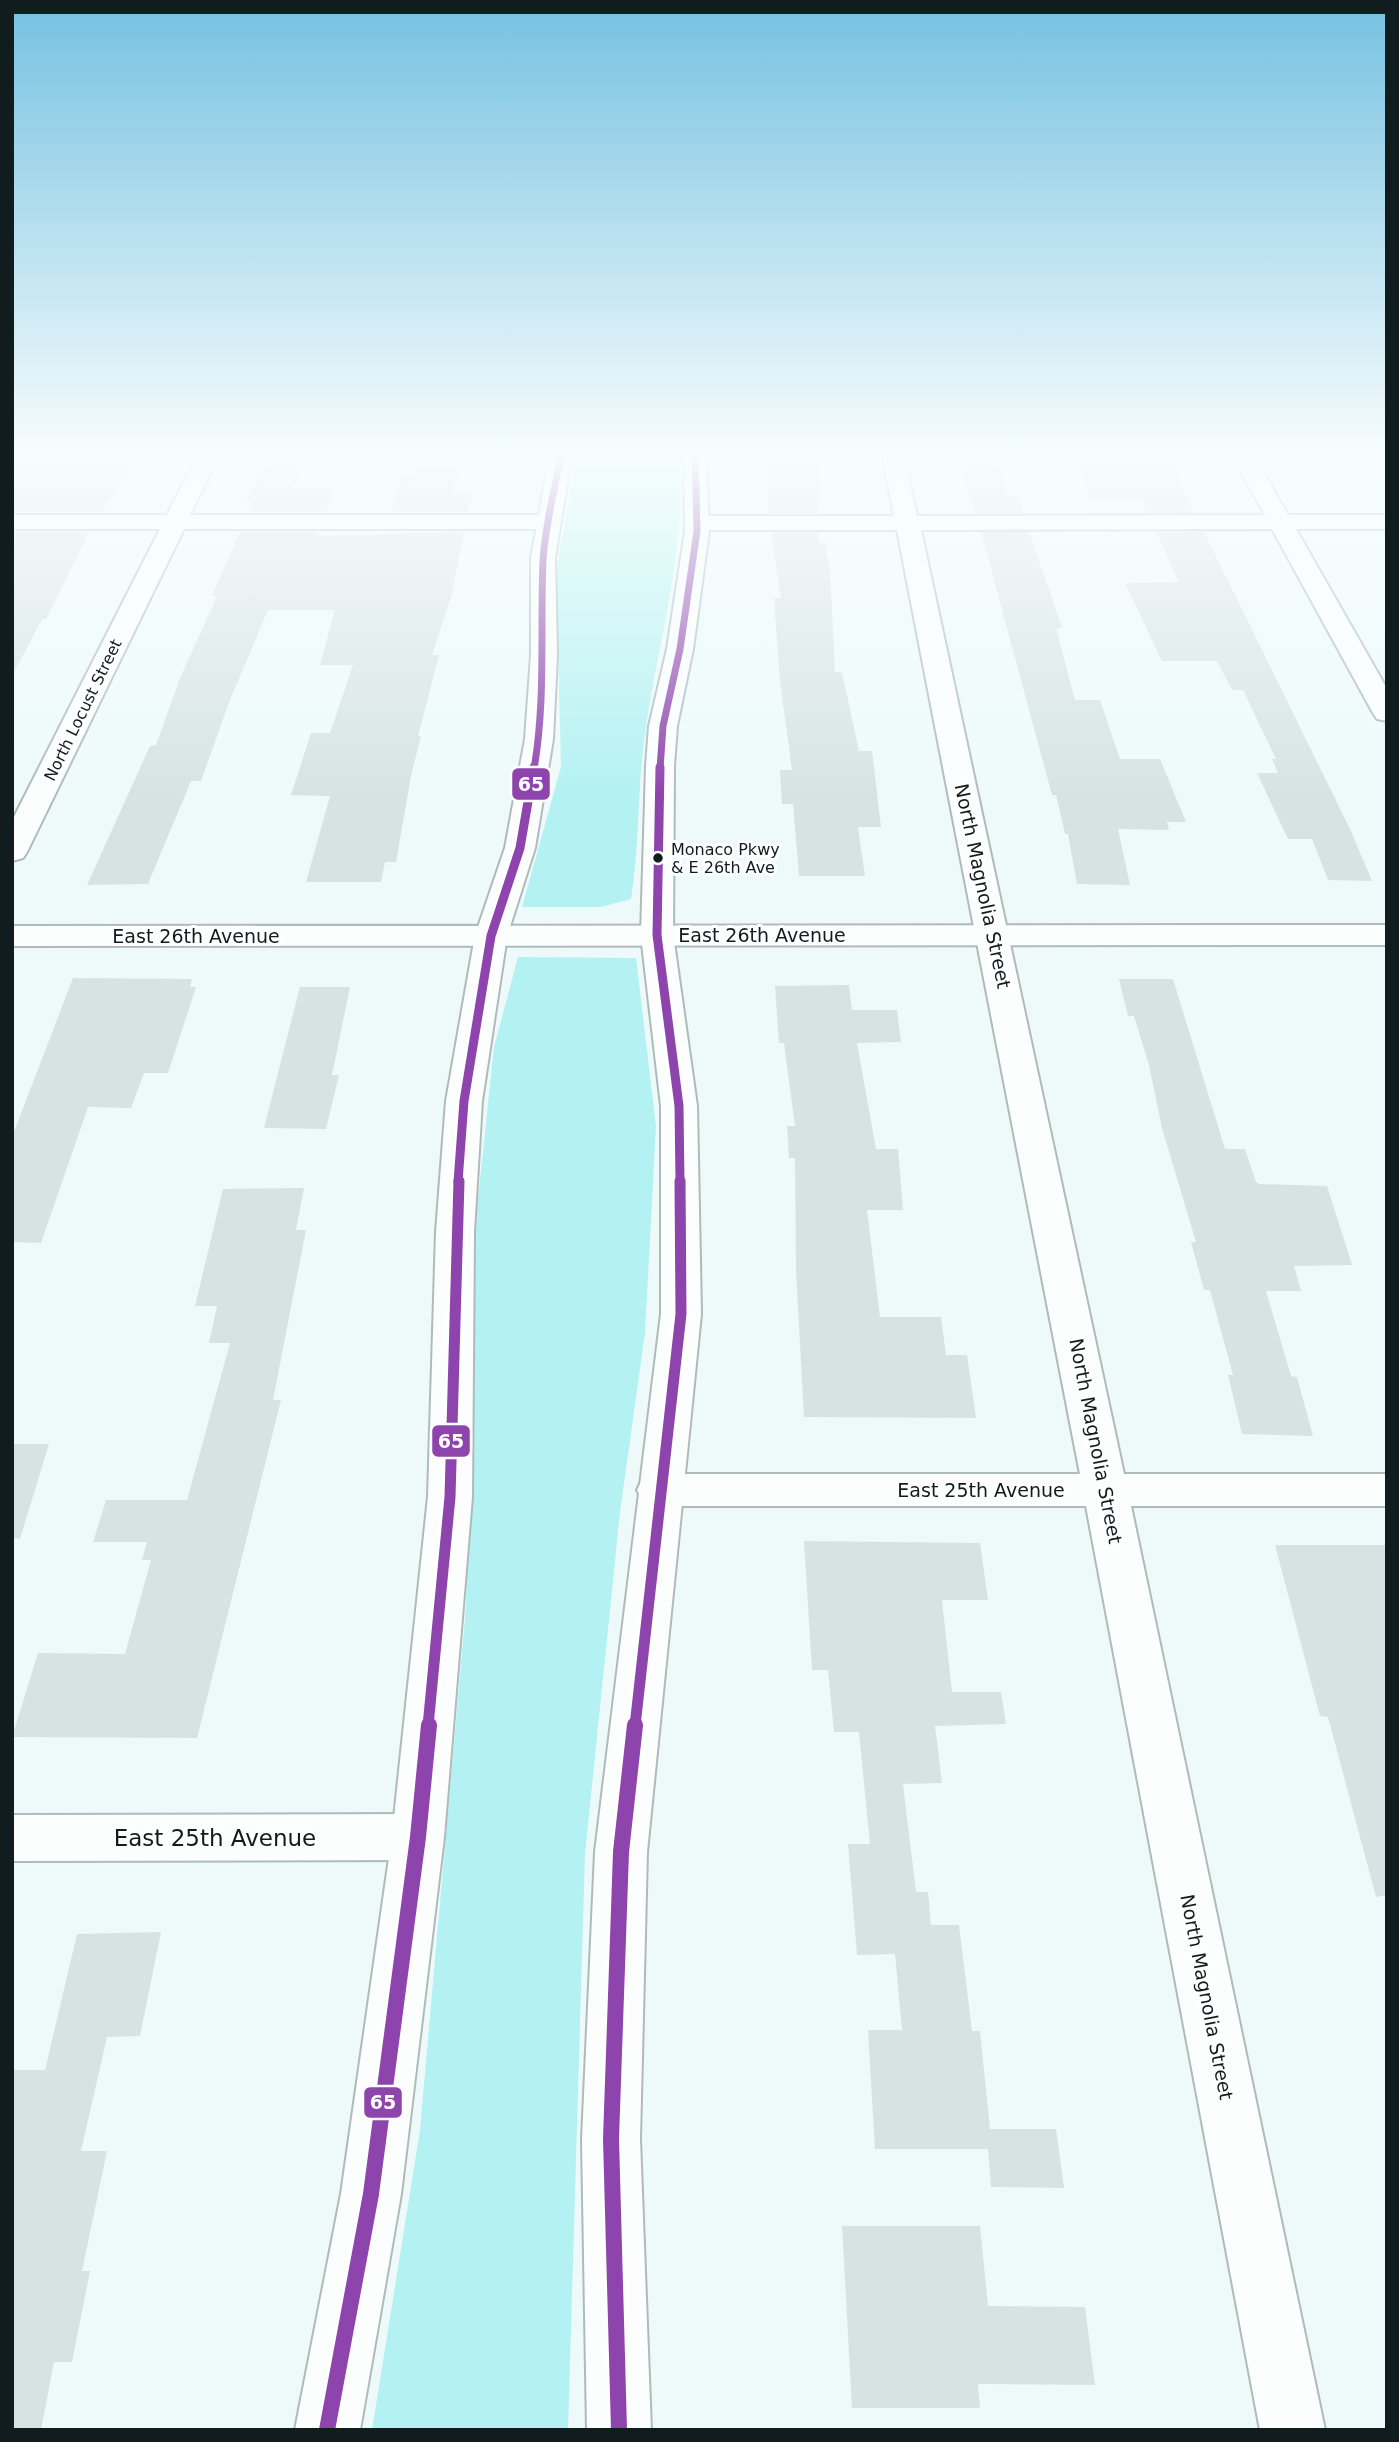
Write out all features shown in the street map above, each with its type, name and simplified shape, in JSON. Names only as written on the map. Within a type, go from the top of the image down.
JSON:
[{"type":"street","name":"North Locust Street","points":[[12,852],[153,568]]},
{"type":"street","points":[[327,2430],[371,2194],[418,1837],[450,1497],[455,1232],[464,1101],[491,936],[520,848],[539,739],[544,655],[541,592],[543,568]]},
{"type":"street","points":[[619,2430],[611,2139],[621,1852],[659,1490],[681,1314],[679,1106],[657,935],[663,726],[680,649],[691,568]]},
{"type":"street","name":"North Magnolia Street","points":[[916,568],[994,935],[1293,2430]]},
{"type":"street","points":[[1307,568],[1387,713]]},
{"type":"street","name":"East 26th Avenue","points":[[12,936],[1387,935]]},
{"type":"street","name":"East 25th Avenue","points":[[659,1490],[1387,1490]]},
{"type":"street","name":"East 25th Avenue","points":[[12,1838],[418,1837]]},
{"type":"shaded area","points":[[557,568],[674,568],[645,734],[631,899],[601,907],[522,907],[561,767]]},
{"type":"shaded area","points":[[518,957],[636,958],[656,1126],[645,1333],[620,1512],[585,1854],[568,2430],[372,2430],[420,2130],[466,1607],[476,1218],[494,1047]]},
{"type":"building","points":[[12,568],[71,568],[46,619],[42,619],[12,676]]},
{"type":"building","points":[[224,568],[457,568],[452,593],[432,655],[439,655],[418,736],[421,736],[396,862],[385,862],[381,882],[306,882],[330,796],[291,795],[311,733],[330,733],[353,665],[320,665],[335,610],[268,610],[230,700],[201,781],[191,781],[148,884],[87,885],[150,746],[156,745],[180,678],[217,596],[212,596]]},
{"type":"building","points":[[776,568],[830,568],[835,672],[842,672],[859,751],[872,751],[881,827],[858,827],[865,876],[799,876],[793,804],[782,804],[780,770],[792,770],[780,681],[774,598],[781,598]]},
{"type":"building","points":[[991,568],[1041,568],[1062,628],[1056,628],[1075,700],[1100,700],[1120,759],[1160,759],[1186,822],[1167,822],[1169,830],[1118,829],[1130,885],[1077,884],[1068,834],[1065,834],[1056,795],[1052,795]]},
{"type":"building","points":[[1173,568],[1222,568],[1350,829],[1372,881],[1328,880],[1312,839],[1288,839],[1257,773],[1278,773],[1272,759],[1276,759],[1243,690],[1232,690],[1217,661],[1162,661],[1125,583],[1179,582]]},
{"type":"building","points":[[73,978],[192,979],[190,987],[196,987],[168,1073],[144,1073],[131,1108],[88,1107],[41,1243],[12,1242],[12,1137]]},
{"type":"building","points":[[1119,979],[1173,979],[1225,1149],[1245,1149],[1256,1182],[1327,1186],[1352,1265],[1294,1266],[1301,1291],[1266,1291],[1291,1376],[1297,1377],[1313,1436],[1242,1434],[1228,1375],[1233,1375],[1210,1290],[1204,1290],[1191,1242],[1196,1242],[1162,1128],[1149,1065],[1134,1016],[1128,1016]]},
{"type":"building","points":[[849,985],[852,1010],[897,1010],[901,1042],[857,1043],[876,1149],[898,1149],[903,1210],[867,1210],[880,1317],[941,1317],[946,1355],[967,1355],[976,1418],[804,1417],[796,1271],[795,1158],[789,1158],[787,1126],[795,1126],[784,1043],[779,1043],[775,986]]},
{"type":"building","points":[[300,987],[350,987],[332,1075],[339,1075],[326,1129],[264,1128]]},
{"type":"building","points":[[304,1188],[296,1230],[306,1230],[273,1400],[281,1400],[197,1738],[12,1737],[38,1653],[125,1654],[151,1560],[142,1560],[147,1542],[93,1542],[106,1500],[187,1500],[230,1343],[209,1343],[217,1306],[195,1306],[223,1189]]},
{"type":"building","points":[[12,1444],[49,1444],[20,1539],[12,1538]]},
{"type":"building","points":[[804,1541],[980,1543],[988,1600],[942,1600],[952,1692],[1001,1692],[1006,1724],[935,1726],[942,1783],[903,1784],[916,1892],[928,1892],[931,1925],[959,1925],[972,2031],[980,2031],[990,2129],[1056,2129],[1064,2188],[991,2187],[988,2149],[875,2149],[868,2030],[902,2030],[895,1954],[857,1955],[848,1844],[870,1844],[859,1732],[834,1732],[828,1670],[812,1670]]},
{"type":"building","points":[[1275,1545],[1387,1545],[1387,1895],[1376,1897],[1328,1717],[1320,1716]]},
{"type":"building","points":[[161,1932],[140,2036],[107,2037],[81,2151],[107,2151],[82,2271],[90,2271],[72,2362],[54,2362],[41,2430],[12,2430],[12,2070],[45,2070],[77,1934]]},
{"type":"building","points":[[842,2226],[980,2226],[988,2306],[1085,2307],[1095,2385],[978,2384],[980,2408],[852,2408]]},
{"type":"transit line","name":"65","points":[[327,2430],[371,2194],[418,1837],[450,1497],[455,1232],[464,1101],[491,936],[520,848],[539,739],[544,655],[543,568]]},
{"type":"transit line","name":"65","points":[[619,2430],[611,2139],[621,1852],[681,1314],[679,1106],[657,935],[660,766],[663,726],[680,649],[692,568]]},
{"type":"place","name":"Monaco Pkwy & E 26th Ave","points":[[658,858]]}]
